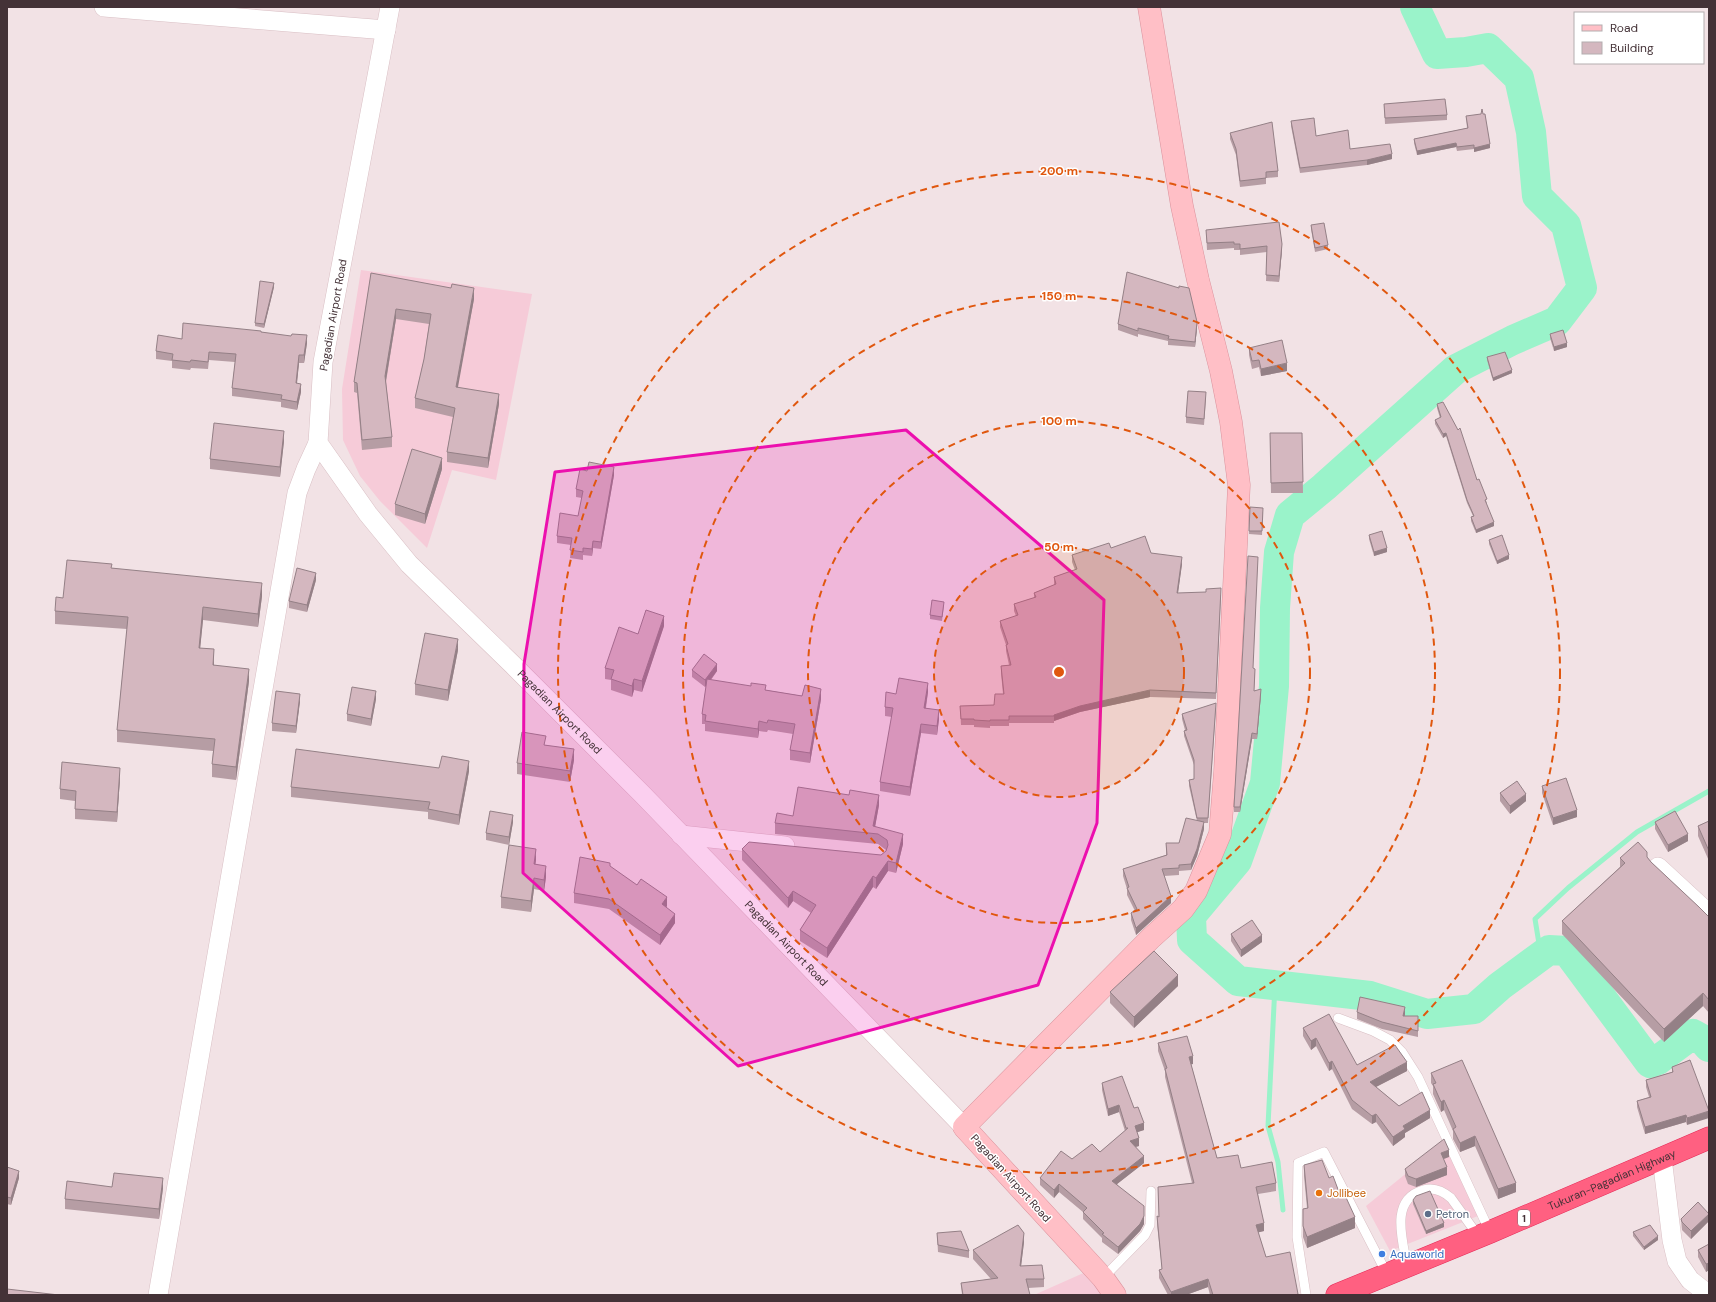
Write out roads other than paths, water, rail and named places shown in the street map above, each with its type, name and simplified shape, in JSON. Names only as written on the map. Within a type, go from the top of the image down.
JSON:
[{"type":"highway","name":"Tukuran-Pagadian Highway","points":[[1345,1294],[1397,1270],[1709,1138]]},
{"type":"street","points":[[104,7],[386,30]]},
{"type":"street","name":"Pagadian Airport Road","points":[[390,7],[323,362],[318,443],[368,514],[409,564],[513,665],[964,1127],[1109,1287]]},
{"type":"street","points":[[964,1127],[1140,949],[1182,909],[1196,891],[1220,834],[1225,772],[1239,485],[1231,422],[1182,206],[1149,7]]},
{"type":"street","points":[[158,1295],[298,493],[306,469],[318,443]]},
{"type":"street","points":[[681,836],[806,848]]},
{"type":"street","points":[[1658,867],[1709,914]]},
{"type":"street","points":[[1662,1158],[1672,1240],[1677,1262],[1690,1280],[1709,1295]]},
{"type":"lane","points":[[1338,1018],[1373,1031],[1390,1040],[1402,1052],[1418,1077],[1485,1234]]},
{"type":"lane","points":[[1306,1295],[1296,1237],[1298,1163],[1324,1152],[1397,1270]]},
{"type":"lane","points":[[1397,1270],[1400,1217],[1405,1202],[1417,1192],[1432,1189],[1446,1193],[1485,1234]]},
{"type":"lane","points":[[1109,1287],[1145,1235],[1150,1224],[1151,1191]]},
{"type":"waterway","points":[[1415,7],[1437,54],[1466,52],[1488,48],[1519,78],[1531,132],[1537,196],[1566,225],[1582,288],[1557,321],[1513,340],[1456,369],[1324,487],[1290,515],[1279,552],[1275,608],[1274,686],[1265,783],[1237,861],[1191,916],[1192,940],[1238,981],[1370,996],[1427,1014],[1474,1009],[1500,986],[1549,950],[1567,951],[1650,1063],[1658,1060],[1693,1034],[1702,1039],[1709,1047]]},
{"type":"waterway","points":[[1541,956],[1535,919],[1568,888],[1637,832],[1709,791]]},
{"type":"waterway","points":[[1275,985],[1268,1126],[1278,1162],[1283,1210]]},
{"type":"place","name":"Jollibee","points":[[1319,1193]]},
{"type":"place","name":"Petron","points":[[1428,1214]]},
{"type":"place","name":"Aquaworld","points":[[1382,1254]]}]
